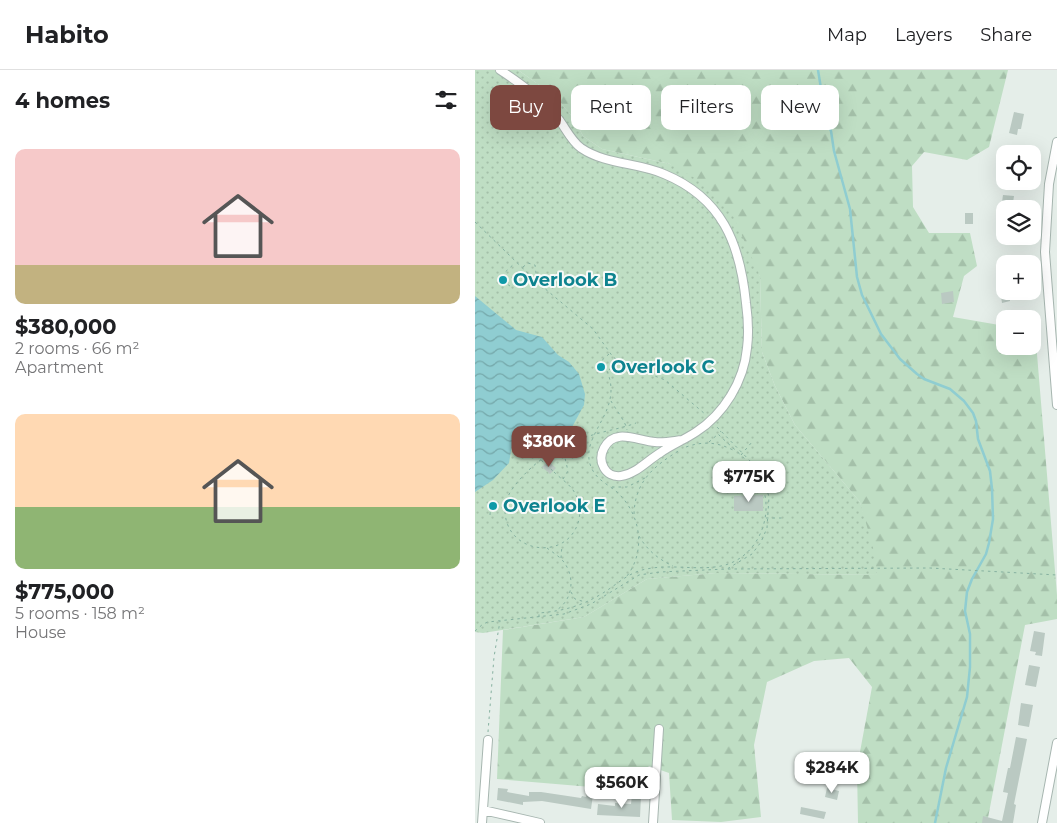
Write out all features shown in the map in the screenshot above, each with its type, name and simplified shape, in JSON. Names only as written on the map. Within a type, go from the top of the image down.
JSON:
[{"type":"street","points":[[500,70],[537,97],[580,147],[603,159],[650,169],[681,182],[706,202],[727,230],[738,253],[742,269],[748,328],[744,365],[728,400],[711,420],[698,431],[632,472],[622,476],[610,474],[601,461],[604,446],[616,438],[628,436],[656,443],[681,440]]},
{"type":"street","points":[[1057,142],[1049,184],[1045,252],[1057,405]]},
{"type":"street","points":[[1047,281],[1057,281]]},
{"type":"street","points":[[653,823],[659,729]]},
{"type":"street","points":[[482,823],[488,740]]},
{"type":"street","points":[[1042,823],[1057,742]]},
{"type":"street","points":[[483,810],[540,823]]},
{"type":"path","points":[[475,222],[537,282],[593,329],[609,353],[618,361],[665,380],[711,420],[759,471],[769,498],[769,518],[764,536],[757,547],[745,558],[727,569]]},
{"type":"path","points":[[510,286],[505,284],[502,275],[516,262]]},
{"type":"path","points":[[522,268],[528,263],[535,265],[537,282]]},
{"type":"path","points":[[609,353],[600,364],[603,369],[607,370],[611,400],[627,426],[628,436]]},
{"type":"path","points":[[607,370],[618,361]]},
{"type":"path","points":[[611,400],[589,452],[588,457],[593,473],[625,501],[634,515],[639,535],[646,546],[655,555],[675,566]]},
{"type":"path","points":[[527,447],[554,472],[574,491],[580,510],[576,528],[570,536],[562,543],[547,548],[531,546],[519,540],[507,524],[505,506],[509,493],[531,469],[552,452],[578,440],[636,423]]},
{"type":"path","points":[[708,442],[721,431]]},
{"type":"path","points":[[539,618],[539,613],[571,608],[586,602],[635,572],[651,568],[675,566],[725,565],[748,552],[757,542],[765,518],[765,500],[761,482],[751,466],[718,434]]},
{"type":"path","points":[[578,440],[579,450]]},
{"type":"path","points":[[610,487],[629,487],[646,477],[683,449],[699,443],[708,442],[725,446],[735,451]]},
{"type":"path","points":[[740,456],[752,442]]},
{"type":"path","points":[[552,452],[565,457],[573,451],[589,452]]},
{"type":"path","points":[[562,480],[567,471],[565,457]]},
{"type":"path","points":[[634,515],[637,495],[646,477]]},
{"type":"path","points":[[491,515],[493,506],[498,504],[505,506]]},
{"type":"path","points":[[765,518],[782,518]]},
{"type":"path","points":[[626,577],[634,565],[639,535]]},
{"type":"path","points":[[561,559],[562,543]]},
{"type":"path","points":[[547,548],[561,559],[571,576],[570,592],[563,606],[555,611]]},
{"type":"path","points":[[475,631],[483,624],[557,616],[580,609],[639,576],[660,572],[727,569],[930,568],[1057,574]]},
{"type":"path","points":[[570,592],[575,599],[586,602]]},
{"type":"path","points":[[488,740],[494,657],[500,621]]},
{"type":"green space","points":[[475,70],[518,70],[539,85],[490,85],[490,130],[561,130],[561,103],[571,115],[571,130],[580,130],[583,136],[602,149],[670,164],[702,182],[730,209],[760,276],[762,352],[775,386],[795,425],[860,502],[874,551],[877,575],[716,573],[647,579],[584,617],[483,633],[475,632]]},
{"type":"green space","points":[[518,70],[1008,70],[989,147],[967,160],[924,152],[912,166],[913,207],[929,233],[970,233],[977,266],[964,276],[953,317],[996,324],[996,355],[1037,355],[1057,595],[1057,619],[1025,625],[987,823],[858,823],[857,768],[872,687],[849,658],[814,661],[767,682],[754,745],[761,817],[721,822],[672,820],[669,773],[649,766],[627,790],[497,779],[503,630],[584,617],[647,579],[716,573],[877,575],[860,502],[795,425],[775,386],[762,352],[760,276],[670,164],[602,149],[583,136],[580,130],[651,130],[651,85],[571,85],[571,115],[561,103],[561,85],[539,85]]},
{"type":"water","points":[[475,296],[516,330],[542,337],[579,374],[585,394],[584,405],[571,429],[556,434],[526,430],[516,436],[512,445],[509,463],[493,480],[475,492]]},
{"type":"building","points":[[1014,112],[1024,114],[1021,129],[1018,129],[1017,135],[1009,133]]},
{"type":"building","points":[[1003,195],[1014,196],[1013,200],[1002,200]]},
{"type":"building","points":[[965,213],[973,213],[973,224],[965,224]]},
{"type":"building","points":[[953,291],[954,302],[942,304],[941,293]]},
{"type":"building","points":[[1002,300],[1010,300],[1010,301],[1002,303]]},
{"type":"building","points":[[548,461],[556,468],[550,474],[542,467]]},
{"type":"building","points":[[763,495],[763,511],[734,511],[734,496]]},
{"type":"building","points":[[1034,631],[1045,633],[1042,656],[1035,655],[1036,652],[1030,651]]},
{"type":"building","points":[[1029,665],[1040,667],[1036,687],[1025,685]]},
{"type":"building","points":[[1021,703],[1033,705],[1029,727],[1018,725]]},
{"type":"building","points":[[1016,737],[1027,739],[1014,804],[1016,805],[1013,823],[982,823],[983,816],[1002,821],[1008,793],[1003,792]]},
{"type":"building","points":[[498,788],[508,789],[507,792],[529,796],[529,792],[581,798],[582,796],[586,797],[587,794],[593,795],[591,809],[542,801],[523,802],[523,805],[497,800]]},
{"type":"building","points":[[827,788],[839,791],[837,800],[825,797]]},
{"type":"building","points":[[632,795],[641,796],[640,817],[597,815],[598,804],[615,806],[615,803],[631,804]]},
{"type":"building","points":[[801,807],[826,812],[824,819],[800,814]]},
{"type":"waterway","points":[[818,70],[826,119],[831,131],[834,151],[850,209],[857,277],[862,295],[881,334],[900,359],[924,379],[950,389],[964,401],[973,413],[978,439],[990,471],[993,519],[989,543],[986,554],[967,592],[965,611],[970,634],[970,667],[967,697],[946,768],[935,823]]},
{"type":"place","name":"Overlook B","points":[[503,280]]},
{"type":"place","name":"Overlook C","points":[[601,367]]},
{"type":"place","name":"Overlook E","points":[[493,506]]}]
